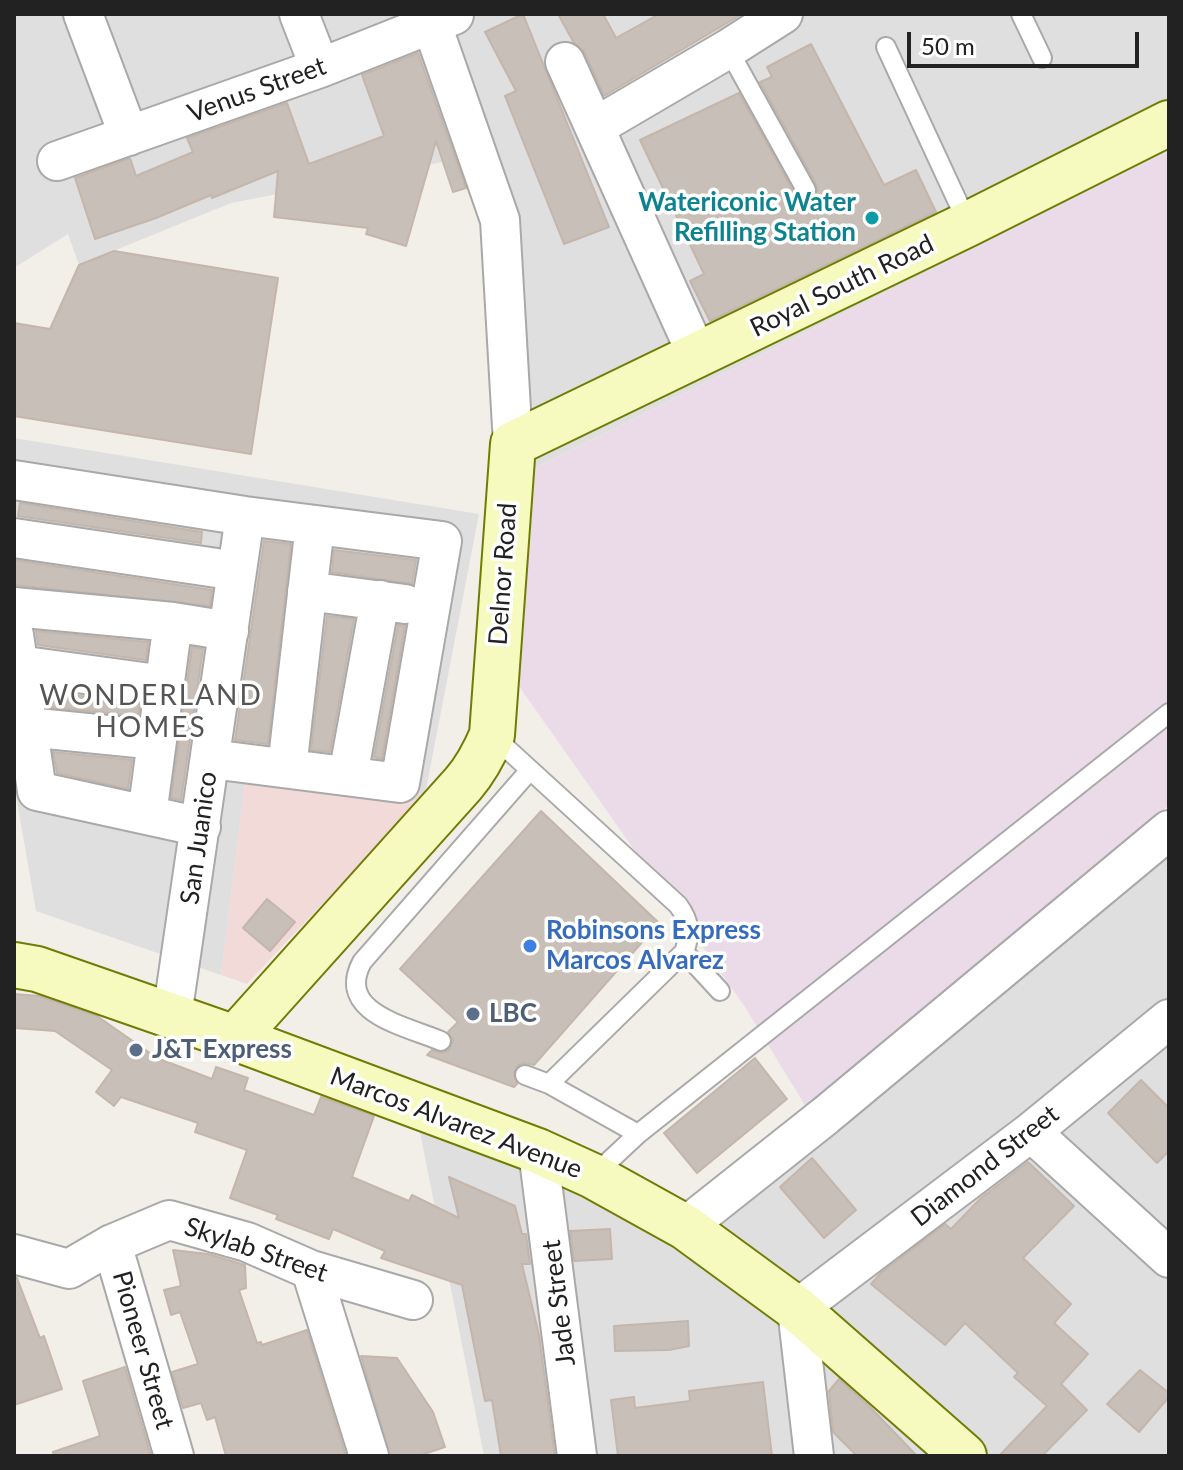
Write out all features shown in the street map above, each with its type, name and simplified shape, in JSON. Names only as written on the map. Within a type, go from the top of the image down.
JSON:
[{"type":"street","points":[[83,14],[129,136]]},
{"type":"street","points":[[299,14],[320,68]]},
{"type":"street","points":[[595,127],[783,14]]},
{"type":"street","name":"Venus Street","points":[[57,161],[320,68],[444,20]]},
{"type":"street","name":"Delnor Road","points":[[235,1038],[477,768],[492,735],[513,444],[500,220],[444,20]]},
{"type":"street","points":[[565,62],[698,357]]},
{"type":"street","name":"Royal South Road","points":[[513,444],[698,357],[1169,123]]},
{"type":"street","points":[[14,480],[245,516],[442,541],[400,783],[211,759]]},
{"type":"street","name":"San Juanico","points":[[172,1016],[245,516]]},
{"type":"street","points":[[287,768],[315,525]]},
{"type":"street","points":[[14,538],[237,571]]},
{"type":"street","points":[[307,591],[431,608]]},
{"type":"street","points":[[348,776],[380,600]]},
{"type":"street","points":[[14,607],[173,622],[229,631]]},
{"type":"street","points":[[147,815],[173,622]]},
{"type":"street","points":[[165,685],[16,650],[37,791],[201,827]]},
{"type":"street","points":[[27,727],[157,740]]},
{"type":"street","points":[[685,1227],[837,1106],[1169,830]]},
{"type":"street","name":"Marcos Alvarez Avenue","points":[[14,965],[37,969],[235,1038],[538,1151],[593,1176],[685,1227],[797,1309],[964,1456]]},
{"type":"street","name":"Diamond Street","points":[[797,1309],[1031,1132],[1169,1019]]},
{"type":"street","points":[[1031,1132],[1169,1258]]},
{"type":"street","name":"Jade Street","points":[[538,1151],[577,1456]]},
{"type":"street","name":"Skylab Street","points":[[14,1254],[69,1269],[112,1244],[169,1220],[247,1242],[311,1270],[413,1300]]},
{"type":"street","name":"Pioneer Street","points":[[112,1244],[174,1456]]},
{"type":"street","points":[[311,1270],[369,1456]]},
{"type":"street","points":[[797,1309],[814,1456]]},
{"type":"lane","points":[[1021,14],[1042,58]]},
{"type":"lane","points":[[886,47],[968,224]]},
{"type":"lane","points":[[728,49],[806,190]]},
{"type":"lane","points":[[593,1176],[638,1134],[754,1039],[821,991],[1169,713]]},
{"type":"lane","points":[[492,735],[678,905],[689,925],[684,952],[549,1084]]},
{"type":"lane","points":[[441,1041],[374,1013],[362,1004],[355,991],[355,975],[362,962],[530,770]]},
{"type":"lane","points":[[684,952],[720,991]]},
{"type":"lane","points":[[525,1075],[549,1084],[638,1134]]},
{"type":"shaded area","points":[[14,14],[1169,14],[1169,151],[529,471],[479,155],[231,203],[79,265],[68,234],[14,268]]},
{"type":"shaded area","points":[[1169,151],[1169,805],[806,1107],[745,1007],[516,682],[529,471]]},
{"type":"shaded area","points":[[14,438],[479,514],[425,795],[247,767],[221,975],[36,911],[14,784]]},
{"type":"shaded area","points":[[247,766],[425,795],[247,984],[221,975]]},
{"type":"shaded area","points":[[1169,844],[1169,1456],[484,1456],[419,1127],[699,1236]]},
{"type":"building","points":[[523,14],[609,227],[564,244],[505,96],[516,91],[485,32]]},
{"type":"building","points":[[558,14],[603,14],[616,38],[659,14],[742,14],[604,96],[585,53],[574,43]]},
{"type":"building","points":[[811,44],[884,185],[916,170],[936,212],[710,321],[690,281],[704,274],[640,140],[739,93],[796,196],[805,202],[812,200],[818,191],[816,184],[760,82],[772,77],[767,67]]},
{"type":"building","points":[[418,53],[466,188],[453,192],[436,141],[406,246],[366,234],[368,228],[274,217],[278,171],[95,239],[75,178],[130,158],[136,176],[193,152],[187,138],[287,103],[309,164],[384,136],[362,75]]},
{"type":"building","points":[[114,251],[278,278],[251,454],[14,416],[14,323],[50,329],[79,265]]},
{"type":"building","points":[[20,503],[202,532],[201,543],[18,516]]},
{"type":"building","points":[[264,541],[291,544],[268,744],[235,740]]},
{"type":"building","points":[[334,550],[416,560],[412,584],[332,572]]},
{"type":"building","points":[[14,560],[212,590],[210,606],[14,585]]},
{"type":"building","points":[[327,616],[354,619],[330,752],[311,750]]},
{"type":"building","points":[[398,625],[405,626],[382,759],[374,757]]},
{"type":"building","points":[[36,631],[148,642],[146,660],[38,645]]},
{"type":"building","points":[[192,647],[203,649],[181,800],[171,798]]},
{"type":"building","points":[[44,691],[140,704],[138,716],[47,707]]},
{"type":"building","points":[[53,752],[132,760],[128,789],[57,773]]},
{"type":"building","name":"Robinsons Express Marcos Alvarez","points":[[541,811],[659,923],[534,1065],[524,1063],[517,1066],[514,1072],[517,1084],[514,1087],[427,1055],[432,1050],[442,1053],[449,1050],[453,1040],[448,1032],[458,1022],[400,969]]},
{"type":"building","points":[[267,899],[295,922],[270,951],[243,928]]},
{"type":"building","points":[[14,994],[39,996],[97,1016],[157,1058],[212,1079],[216,1067],[248,1078],[244,1090],[314,1115],[321,1097],[374,1116],[352,1177],[409,1201],[412,1195],[459,1218],[449,1177],[515,1206],[522,1234],[526,1234],[530,1264],[522,1264],[539,1335],[555,1456],[501,1456],[492,1400],[485,1401],[462,1285],[381,1258],[385,1251],[333,1229],[329,1239],[276,1219],[278,1215],[230,1198],[247,1150],[195,1132],[198,1123],[121,1097],[114,1106],[96,1092],[112,1070],[55,1031],[14,1028]]},
{"type":"building","points":[[755,1058],[787,1099],[697,1173],[664,1133]]},
{"type":"building","points":[[1141,1080],[1169,1108],[1169,1151],[1157,1163],[1108,1113]]},
{"type":"building","points":[[812,1158],[856,1210],[824,1238],[780,1187]]},
{"type":"building","points":[[1028,1162],[1074,1206],[1023,1258],[1071,1304],[1054,1323],[1088,1354],[1061,1384],[1087,1410],[1042,1456],[999,1456],[1047,1406],[1014,1377],[1018,1373],[965,1323],[945,1345],[871,1284],[945,1224],[951,1229],[981,1198]]},
{"type":"building","points":[[610,1229],[612,1259],[574,1261],[570,1231]]},
{"type":"building","points":[[173,1250],[208,1254],[245,1265],[246,1288],[239,1290],[257,1343],[261,1342],[262,1345],[307,1330],[346,1456],[226,1456],[215,1417],[207,1420],[201,1403],[183,1408],[172,1372],[198,1364],[180,1312],[171,1315],[164,1290],[181,1286]]},
{"type":"building","points":[[14,1277],[40,1338],[44,1336],[62,1389],[14,1405]]},
{"type":"building","points":[[688,1321],[689,1346],[669,1350],[615,1351],[614,1326]]},
{"type":"building","points":[[361,1356],[397,1358],[433,1412],[445,1447],[418,1456],[390,1456]]},
{"type":"building","points":[[125,1367],[151,1456],[54,1456],[53,1452],[100,1436],[83,1381]]},
{"type":"building","points":[[1140,1370],[1169,1393],[1169,1397],[1139,1432],[1107,1404]]},
{"type":"building","points":[[839,1379],[917,1456],[857,1456],[833,1432],[829,1391]]},
{"type":"building","points":[[763,1382],[772,1456],[618,1456],[611,1400],[634,1397],[635,1408],[690,1401],[689,1391]]},
{"type":"place","name":"Watericonic Water Refilling Station","points":[[872,218]]},
{"type":"place","name":"Robinsons Express Marcos Alvarez","points":[[530,946]]},
{"type":"place","name":"LBC","points":[[473,1014]]},
{"type":"place","name":"J&T Express","points":[[136,1050]]},
{"type":"district","name":"WONDERLAND HOMES","points":[[151,712]]}]
